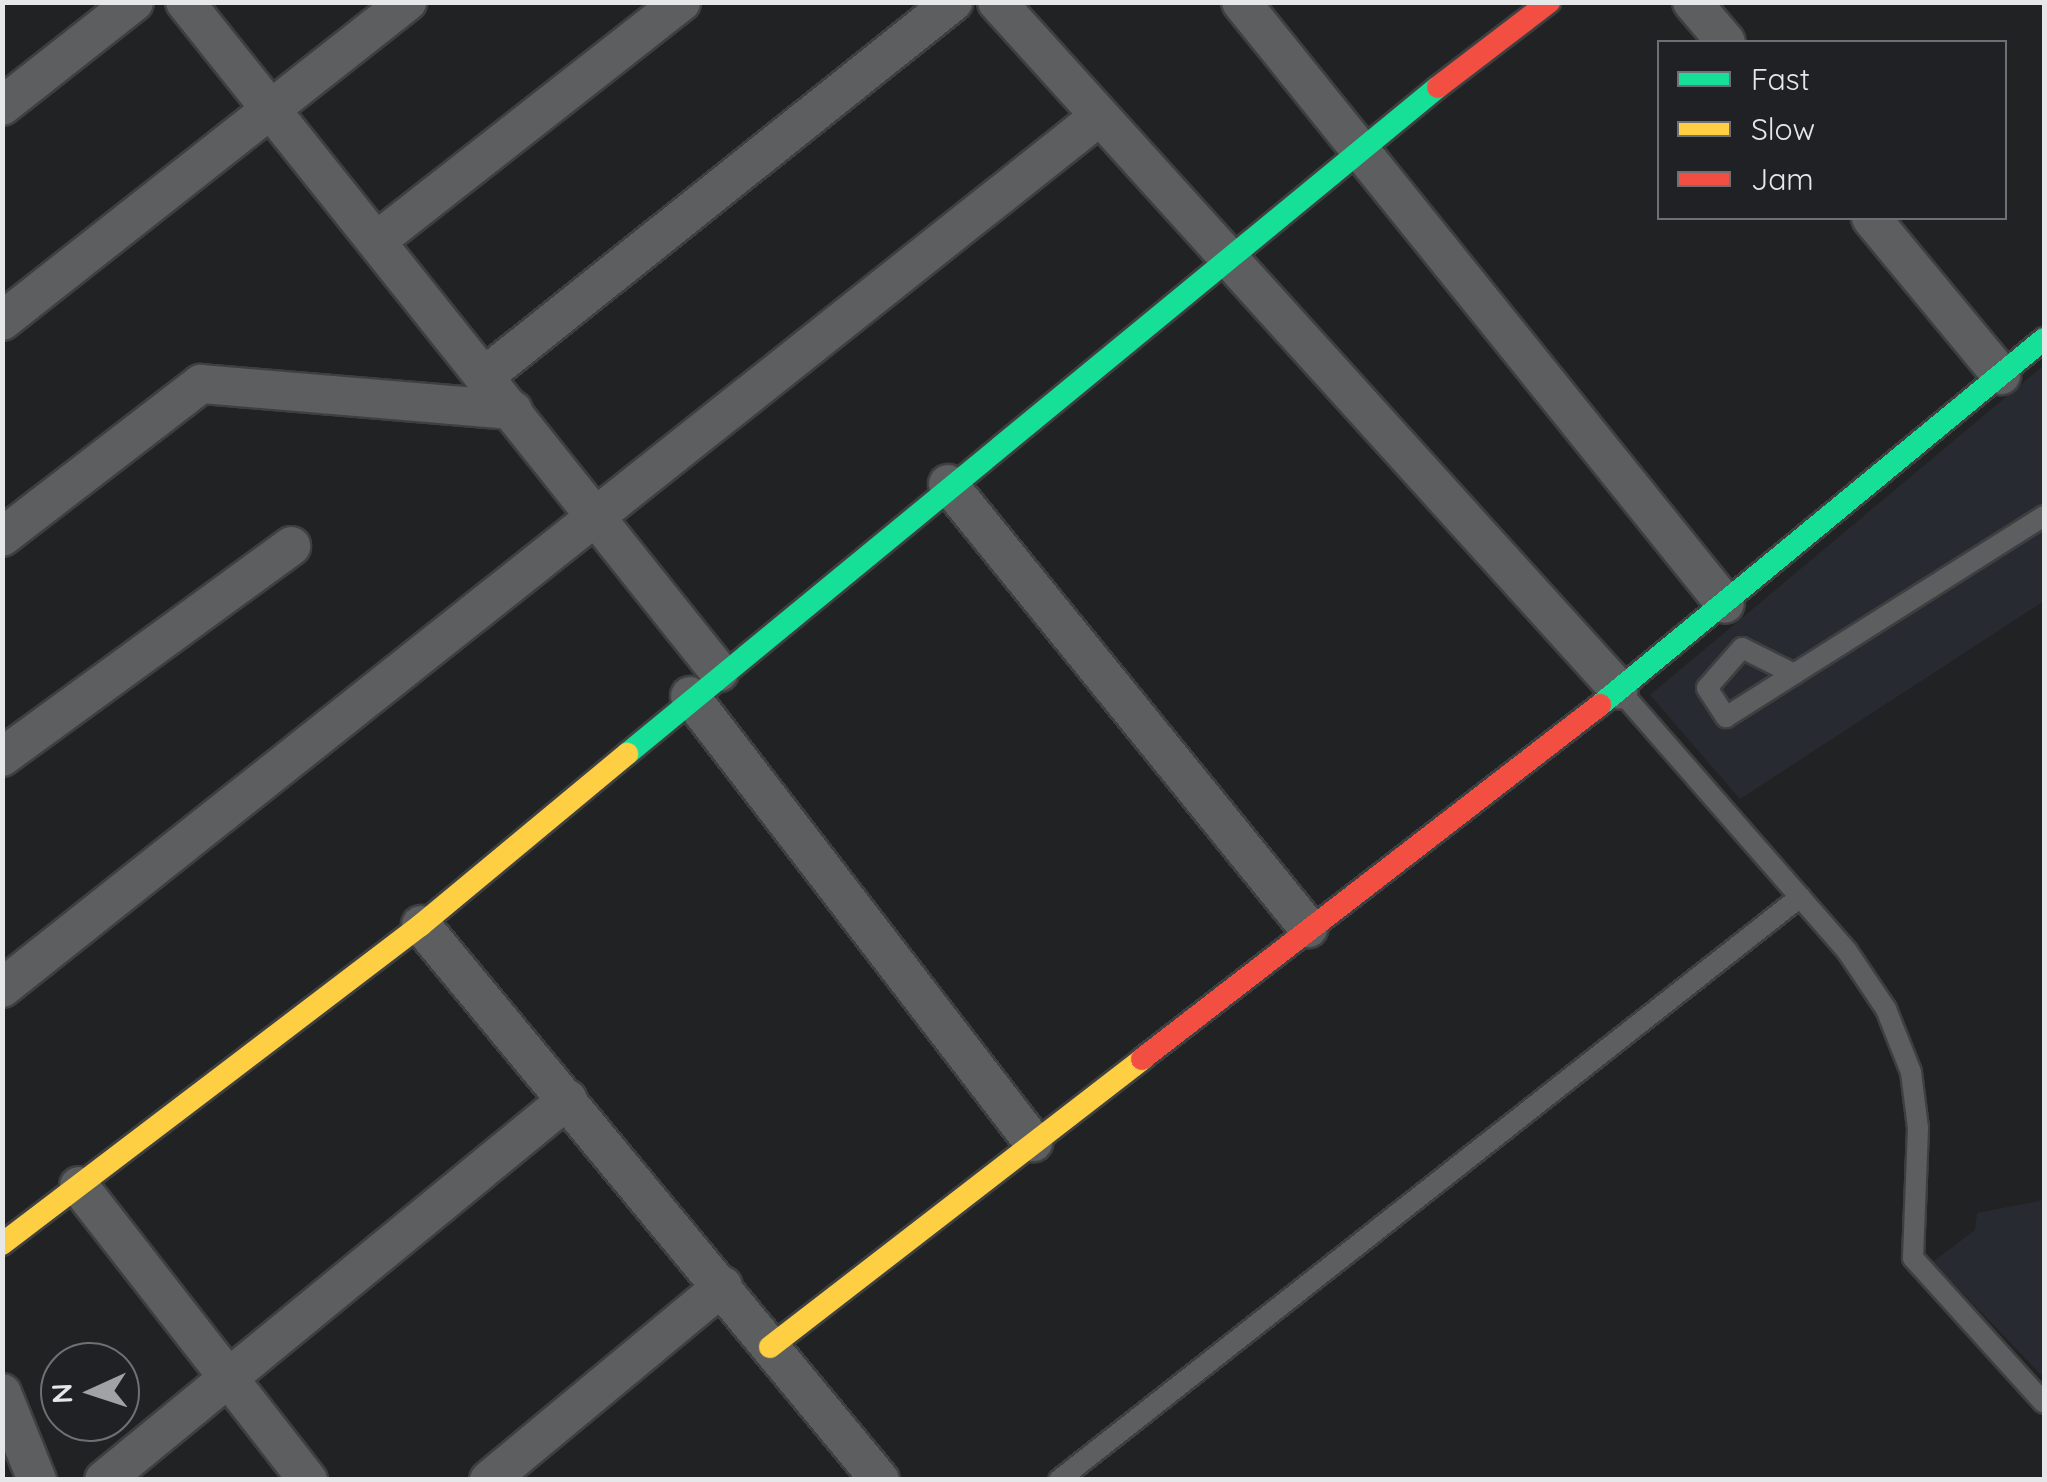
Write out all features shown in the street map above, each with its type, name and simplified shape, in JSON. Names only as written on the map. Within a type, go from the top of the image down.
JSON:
[{"type":"street","points":[[2,106],[134,2]]},
{"type":"street","points":[[185,2],[275,106],[600,514],[719,672]]},
{"type":"street","points":[[2,321],[407,2]]},
{"type":"street","points":[[378,239],[682,2]]},
{"type":"street","points":[[486,375],[953,2]]},
{"type":"street","points":[[996,2],[1619,690]]},
{"type":"street","points":[[1242,2],[1725,604]]},
{"type":"street","points":[[2,1244],[421,924],[690,696],[1359,147],[1548,2]]},
{"type":"street","points":[[1692,2],[1724,40]]},
{"type":"street","points":[[2,988],[1100,116]]},
{"type":"street","points":[[1873,220],[2001,375]]},
{"type":"street","points":[[770,1347],[1619,690],[2044,339]]},
{"type":"street","points":[[2,536],[202,384],[514,410]]},
{"type":"street","points":[[948,484],[1308,928]]},
{"type":"street","points":[[2,757],[291,546]]},
{"type":"street","points":[[690,696],[1033,1142]]},
{"type":"street","points":[[421,924],[724,1286],[879,1479]]},
{"type":"street","points":[[104,1480],[231,1380],[568,1100]]},
{"type":"street","points":[[79,1186],[308,1480]]},
{"type":"street","points":[[489,1480],[724,1286]]},
{"type":"street","points":[[2,1393],[37,1480]]},
{"type":"lane","points":[[1794,674],[2044,516]]},
{"type":"lane","points":[[1619,690],[1800,897],[1886,1009],[1912,1072],[1913,1258],[2044,1403]]},
{"type":"lane","points":[[1059,1480],[1800,897]]},
{"type":"shaded area","points":[[2044,365],[2044,601],[1740,799],[1650,695]]},
{"type":"shaded area","points":[[2044,1200],[2044,1378],[1933,1262],[1975,1230],[1977,1213]]},
{"type":"traffic: fast","points":[[627,754],[1438,87]]},
{"type":"traffic: fast","points":[[1600,705],[2044,339]]},
{"type":"traffic: slow","points":[[2,1244],[421,925],[627,754]]},
{"type":"traffic: slow","points":[[770,1347],[1142,1059]]},
{"type":"traffic: jam","points":[[1438,87],[1549,2]]},
{"type":"traffic: jam","points":[[1142,1059],[1600,705]]}]
